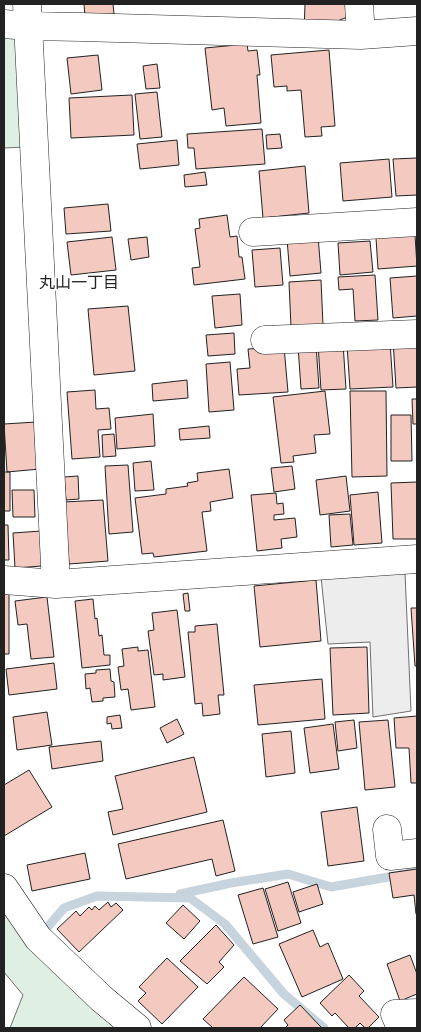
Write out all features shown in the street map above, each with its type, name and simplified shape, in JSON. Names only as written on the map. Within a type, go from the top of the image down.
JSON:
[{"type":"street","points":[[358,4],[361,34]]},
{"type":"street","points":[[56,584],[20,18],[361,34],[417,32]]},
{"type":"street","points":[[253,232],[417,222]]},
{"type":"street","points":[[265,340],[417,334]]},
{"type":"street","points":[[4,580],[56,584],[417,559]]},
{"type":"street","points":[[388,828],[390,856],[417,854]]},
{"type":"street","points":[[4,888],[38,938],[102,999],[137,1028]]},
{"type":"street","points":[[401,1028],[395,1014],[417,1013]]},
{"type":"green space","points":[[4,37],[22,39],[26,147],[4,148]]},
{"type":"green space","points":[[4,902],[126,1028],[10,1028],[23,995],[4,972]]},
{"type":"shaded area","points":[[405,573],[411,711],[373,717],[370,642],[328,644],[321,577]]},
{"type":"building","points":[[84,4],[113,4],[114,14],[85,16]]},
{"type":"building","points":[[305,4],[356,4],[359,13],[304,33]]},
{"type":"building","points":[[247,44],[248,51],[257,50],[260,75],[257,75],[261,123],[226,126],[224,108],[212,110],[205,48]]},
{"type":"building","points":[[329,50],[335,126],[321,127],[322,136],[305,137],[301,90],[287,91],[287,86],[274,87],[271,55]]},
{"type":"building","points":[[98,55],[102,90],[71,94],[67,58]]},
{"type":"building","points":[[157,64],[160,88],[146,89],[143,66]]},
{"type":"building","points":[[157,92],[162,137],[140,139],[135,94]]},
{"type":"building","points":[[132,95],[134,135],[71,138],[69,98]]},
{"type":"building","points":[[262,129],[265,164],[196,169],[194,148],[188,148],[187,134]]},
{"type":"building","points":[[280,134],[282,148],[267,149],[266,135]]},
{"type":"building","points":[[177,140],[179,165],[140,169],[137,144]]},
{"type":"building","points":[[417,158],[417,195],[396,196],[393,159]]},
{"type":"building","points":[[389,159],[392,197],[343,201],[340,163]]},
{"type":"building","points":[[305,166],[309,213],[263,218],[259,171]]},
{"type":"building","points":[[205,172],[207,185],[185,187],[184,175]]},
{"type":"building","points":[[108,204],[111,231],[66,234],[64,208]]},
{"type":"building","points":[[227,215],[230,237],[237,236],[239,257],[242,257],[245,279],[194,285],[192,268],[200,267],[195,229],[200,228],[199,219]]},
{"type":"building","points":[[415,235],[417,266],[378,269],[376,238]]},
{"type":"building","points":[[318,236],[321,273],[290,276],[287,239]]},
{"type":"building","points":[[112,237],[116,270],[71,275],[67,242]]},
{"type":"building","points":[[147,237],[149,257],[131,260],[128,239]]},
{"type":"building","points":[[370,241],[373,272],[340,275],[338,243]]},
{"type":"building","points":[[280,248],[283,285],[255,287],[252,250]]},
{"type":"building","points":[[375,275],[378,320],[355,321],[353,289],[339,290],[338,277]]},
{"type":"building","points":[[417,276],[417,316],[393,318],[390,278]]},
{"type":"building","points":[[321,280],[323,325],[291,327],[289,282]]},
{"type":"building","points":[[240,294],[242,325],[215,328],[212,296]]},
{"type":"building","points":[[128,306],[135,371],[94,375],[88,309]]},
{"type":"building","points":[[234,333],[235,354],[208,356],[206,335]]},
{"type":"building","points":[[417,338],[417,387],[396,388],[393,340]]},
{"type":"building","points":[[390,342],[393,387],[350,389],[347,345]]},
{"type":"building","points":[[343,343],[346,389],[321,390],[318,344]]},
{"type":"building","points":[[316,345],[319,388],[301,389],[298,346]]},
{"type":"building","points":[[284,347],[288,392],[239,395],[237,369],[250,368],[248,349]]},
{"type":"building","points":[[230,362],[234,410],[209,412],[206,364]]},
{"type":"building","points":[[187,380],[188,398],[153,401],[152,384]]},
{"type":"building","points":[[95,390],[96,409],[109,408],[111,429],[98,430],[100,457],[72,459],[67,392]]},
{"type":"building","points":[[325,391],[330,434],[314,435],[316,453],[293,456],[294,462],[281,463],[273,397]]},
{"type":"building","points":[[350,391],[386,391],[387,476],[352,477]]},
{"type":"building","points":[[412,399],[417,399],[417,424],[413,424]]},
{"type":"building","points":[[153,414],[155,446],[117,449],[115,418]]},
{"type":"building","points":[[391,415],[411,415],[412,461],[391,461]]},
{"type":"building","points":[[36,422],[40,469],[7,472],[4,424]]},
{"type":"building","points":[[209,426],[210,438],[180,440],[179,429]]},
{"type":"building","points":[[114,434],[116,456],[103,457],[102,435]]},
{"type":"building","points":[[151,461],[154,490],[135,491],[133,463]]},
{"type":"building","points":[[128,465],[133,532],[109,534],[105,466]]},
{"type":"building","points":[[292,466],[295,489],[274,492],[271,468]]},
{"type":"building","points":[[229,469],[233,498],[210,502],[211,511],[202,512],[207,551],[154,557],[153,553],[142,554],[135,498],[166,494],[166,489],[188,486],[187,483],[198,481],[197,473]]},
{"type":"building","points":[[4,472],[10,472],[10,511],[4,511]]},
{"type":"building","points":[[78,476],[79,499],[66,500],[64,477]]},
{"type":"building","points":[[346,476],[350,511],[320,515],[316,480]]},
{"type":"building","points":[[417,482],[417,539],[393,539],[391,483]]},
{"type":"building","points":[[12,490],[34,490],[35,517],[13,517]]},
{"type":"building","points":[[378,492],[382,543],[354,545],[350,495]]},
{"type":"building","points":[[276,493],[277,504],[283,503],[284,514],[274,515],[274,520],[295,518],[297,537],[281,539],[282,548],[257,551],[251,495]]},
{"type":"building","points":[[103,500],[108,561],[69,564],[64,502]]},
{"type":"building","points":[[350,514],[353,545],[331,547],[329,515]]},
{"type":"building","points":[[4,525],[8,525],[9,560],[4,560]]},
{"type":"building","points":[[41,531],[42,566],[15,568],[13,533]]},
{"type":"building","points":[[316,580],[321,641],[260,647],[254,586]]},
{"type":"building","points":[[188,593],[190,611],[185,611],[183,594]]},
{"type":"building","points":[[4,594],[9,594],[9,654],[4,654]]},
{"type":"building","points":[[47,597],[54,657],[31,659],[27,624],[18,625],[15,601]]},
{"type":"building","points":[[93,599],[99,636],[102,635],[104,655],[110,655],[110,665],[82,668],[75,601]]},
{"type":"building","points":[[411,608],[417,608],[417,666],[415,666]]},
{"type":"building","points":[[177,610],[185,677],[163,680],[163,674],[154,675],[148,631],[154,630],[152,613]]},
{"type":"building","points":[[217,624],[224,695],[218,695],[220,714],[203,716],[202,703],[195,704],[188,632],[195,632],[195,626]]},
{"type":"building","points":[[138,647],[138,651],[148,650],[155,707],[131,710],[128,689],[121,690],[118,667],[124,666],[122,649]]},
{"type":"building","points":[[367,647],[369,713],[333,715],[330,648]]},
{"type":"building","points":[[54,663],[57,689],[9,695],[6,669]]},
{"type":"building","points":[[110,669],[111,681],[114,682],[115,697],[103,698],[103,701],[92,702],[90,688],[86,689],[85,674],[96,673],[96,670]]},
{"type":"building","points":[[322,679],[325,719],[258,725],[254,685]]},
{"type":"building","points":[[47,712],[52,745],[17,750],[13,717]]},
{"type":"building","points":[[120,715],[122,728],[112,729],[111,723],[107,724],[107,717]]},
{"type":"building","points":[[417,716],[417,783],[411,783],[409,748],[396,748],[394,718]]},
{"type":"building","points":[[177,719],[184,734],[167,743],[160,728]]},
{"type":"building","points":[[354,720],[357,748],[338,751],[335,722]]},
{"type":"building","points":[[388,720],[395,787],[365,790],[359,722]]},
{"type":"building","points":[[333,724],[339,769],[310,773],[304,728]]},
{"type":"building","points":[[291,731],[295,773],[266,777],[262,734]]},
{"type":"building","points":[[101,741],[103,761],[52,769],[49,747]]},
{"type":"building","points":[[194,757],[207,812],[113,835],[108,812],[123,809],[115,776]]},
{"type":"building","points":[[29,770],[52,807],[4,836],[4,785]]},
{"type":"building","points":[[357,807],[364,861],[328,866],[321,812]]},
{"type":"building","points":[[223,820],[235,871],[216,876],[212,859],[126,879],[118,844]]},
{"type":"building","points":[[85,853],[90,879],[32,891],[27,865]]},
{"type":"building","points":[[417,869],[416,914],[414,895],[393,898],[389,873]]},
{"type":"building","points":[[288,882],[301,923],[278,931],[265,889]]},
{"type":"building","points":[[317,884],[323,904],[299,912],[293,892]]},
{"type":"building","points":[[263,888],[278,937],[253,944],[238,895]]},
{"type":"building","points":[[108,902],[111,907],[116,903],[123,910],[79,952],[57,929],[76,911],[80,916],[89,907],[92,910],[95,906],[99,910]]},
{"type":"building","points":[[183,905],[200,921],[184,939],[166,923]]},
{"type":"building","points":[[216,925],[234,945],[219,962],[224,967],[207,984],[180,961]]},
{"type":"building","points":[[313,930],[320,947],[328,943],[343,979],[302,997],[279,944]]},
{"type":"building","points":[[410,955],[417,974],[417,994],[400,1001],[387,964]]},
{"type":"building","points":[[167,958],[198,987],[162,1024],[138,1001],[146,993],[139,987]]},
{"type":"building","points":[[349,975],[364,991],[359,996],[379,1017],[368,1028],[365,1028],[360,1023],[355,1028],[349,1028],[335,1013],[332,1016],[320,1003]]},
{"type":"building","points":[[244,977],[278,1009],[260,1028],[213,1028],[203,1019]]},
{"type":"building","points":[[300,1005],[322,1028],[285,1028],[288,1025],[284,1020]]},
{"type":"waterway","points":[[180,894],[231,883],[288,874],[331,887],[417,872]]},
{"type":"waterway","points":[[40,936],[64,908],[97,896],[190,898],[225,924],[284,994],[324,1028]]},
{"type":"district","name":"丸山一丁目","points":[[79,282]]}]
